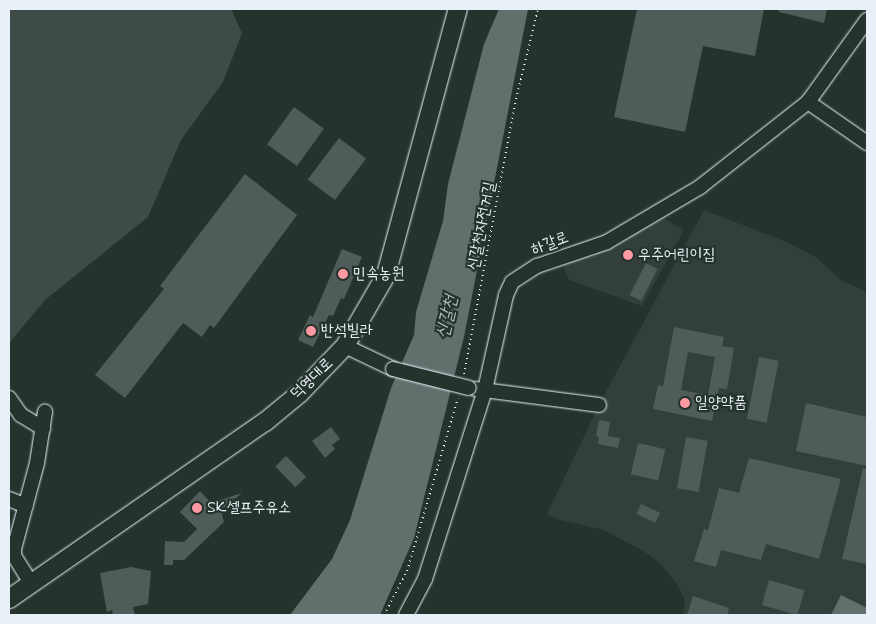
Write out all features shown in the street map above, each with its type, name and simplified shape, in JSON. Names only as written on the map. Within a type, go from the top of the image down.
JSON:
[{"type":"main road","name":"덕영대로","points":[[9,599],[265,422],[300,393],[346,346],[376,297],[389,267],[458,9]]},
{"type":"street","name":"하갈로","points":[[406,615],[425,579],[491,391],[506,295],[512,282],[537,266],[606,242],[662,212],[700,187],[808,102],[867,20]]},
{"type":"street","points":[[808,102],[867,143]]},
{"type":"street","points":[[346,346],[393,369],[466,383],[491,391],[599,405]]},
{"type":"street","points":[[9,398],[22,415],[43,428]]},
{"type":"street","points":[[32,582],[14,556],[43,428],[44,412]]},
{"type":"street","points":[[9,499],[26,506]]},
{"type":"path","name":"신갈천자전거길","points":[[466,383],[516,99],[538,9]]},
{"type":"path","points":[[384,615],[407,571],[458,397]]},
{"type":"shaded area","points":[[9,9],[231,9],[242,33],[223,82],[181,140],[148,217],[45,300],[9,343]]},
{"type":"shaded area","name":"일양약품","points":[[704,210],[789,243],[817,258],[841,280],[867,292],[867,615],[683,615],[685,601],[677,584],[660,563],[640,549],[601,529],[560,520],[547,514],[599,405]]},
{"type":"shaded area","name":"우주어린이집","points":[[663,218],[684,230],[642,306],[569,280],[562,262],[609,247]]},
{"type":"water","name":"신갈천","points":[[499,9],[528,9],[464,337],[414,538],[380,615],[290,615],[332,559],[350,520],[391,388],[414,335],[416,312],[443,221],[448,184],[484,44]]},
{"type":"water","points":[[841,595],[867,608],[867,615],[831,615]]},
{"type":"building","points":[[637,9],[764,9],[755,56],[703,46],[685,132],[614,117]]},
{"type":"building","points":[[779,9],[827,9],[824,23],[779,12]]},
{"type":"building","points":[[294,107],[324,129],[297,166],[267,144]]},
{"type":"building","points":[[339,138],[366,158],[335,200],[308,180]]},
{"type":"building","points":[[245,174],[297,215],[214,328],[210,325],[202,337],[183,323],[125,398],[95,375],[164,289],[160,286]]},
{"type":"building","points":[[342,249],[362,257],[344,299],[341,298],[333,316],[329,315],[313,347],[298,340],[310,315],[313,317]]},
{"type":"building","points":[[646,263],[658,269],[641,301],[630,295]]},
{"type":"building","points":[[674,327],[724,337],[722,346],[734,348],[727,389],[719,388],[712,421],[653,409],[658,385],[663,386]],"holes":[[[688,352],[715,357],[708,395],[681,390]]]},
{"type":"building","points":[[759,357],[779,361],[767,423],[747,419]]},
{"type":"building","points":[[806,403],[867,417],[867,466],[796,451]]},
{"type":"building","points":[[599,420],[610,422],[608,436],[620,438],[618,448],[598,444],[599,437],[596,436]]},
{"type":"building","points":[[331,427],[340,439],[332,445],[335,449],[325,458],[312,441]]},
{"type":"building","points":[[686,437],[708,441],[699,492],[677,488]]},
{"type":"building","points":[[638,443],[665,449],[658,480],[631,474]]},
{"type":"building","points":[[286,456],[306,477],[295,487],[275,466]]},
{"type":"building","points":[[749,458],[841,479],[819,559],[766,544],[761,560],[721,550],[716,567],[694,561],[704,529],[708,530],[719,488],[739,493]]},
{"type":"building","points":[[863,468],[867,469],[867,564],[842,559]]},
{"type":"building","points":[[200,491],[211,503],[242,493],[221,511],[224,522],[184,560],[173,560],[173,565],[164,565],[165,541],[184,542],[197,529],[180,512]]},
{"type":"building","points":[[641,504],[660,513],[655,523],[636,514]]},
{"type":"building","points":[[131,567],[151,571],[148,604],[133,607],[135,615],[113,615],[112,610],[107,612],[100,573]]},
{"type":"building","points":[[769,580],[805,590],[797,615],[762,605]]},
{"type":"building","points":[[693,596],[729,608],[727,615],[687,615]]},
{"type":"place","name":"우주어린이집","points":[[628,255]]},
{"type":"place","name":"민속농원","points":[[343,274]]},
{"type":"place","name":"반석빌라","points":[[311,331]]},
{"type":"place","name":"일양약품","points":[[685,403]]},
{"type":"place","name":"SK셀프주유소","points":[[197,508]]}]
